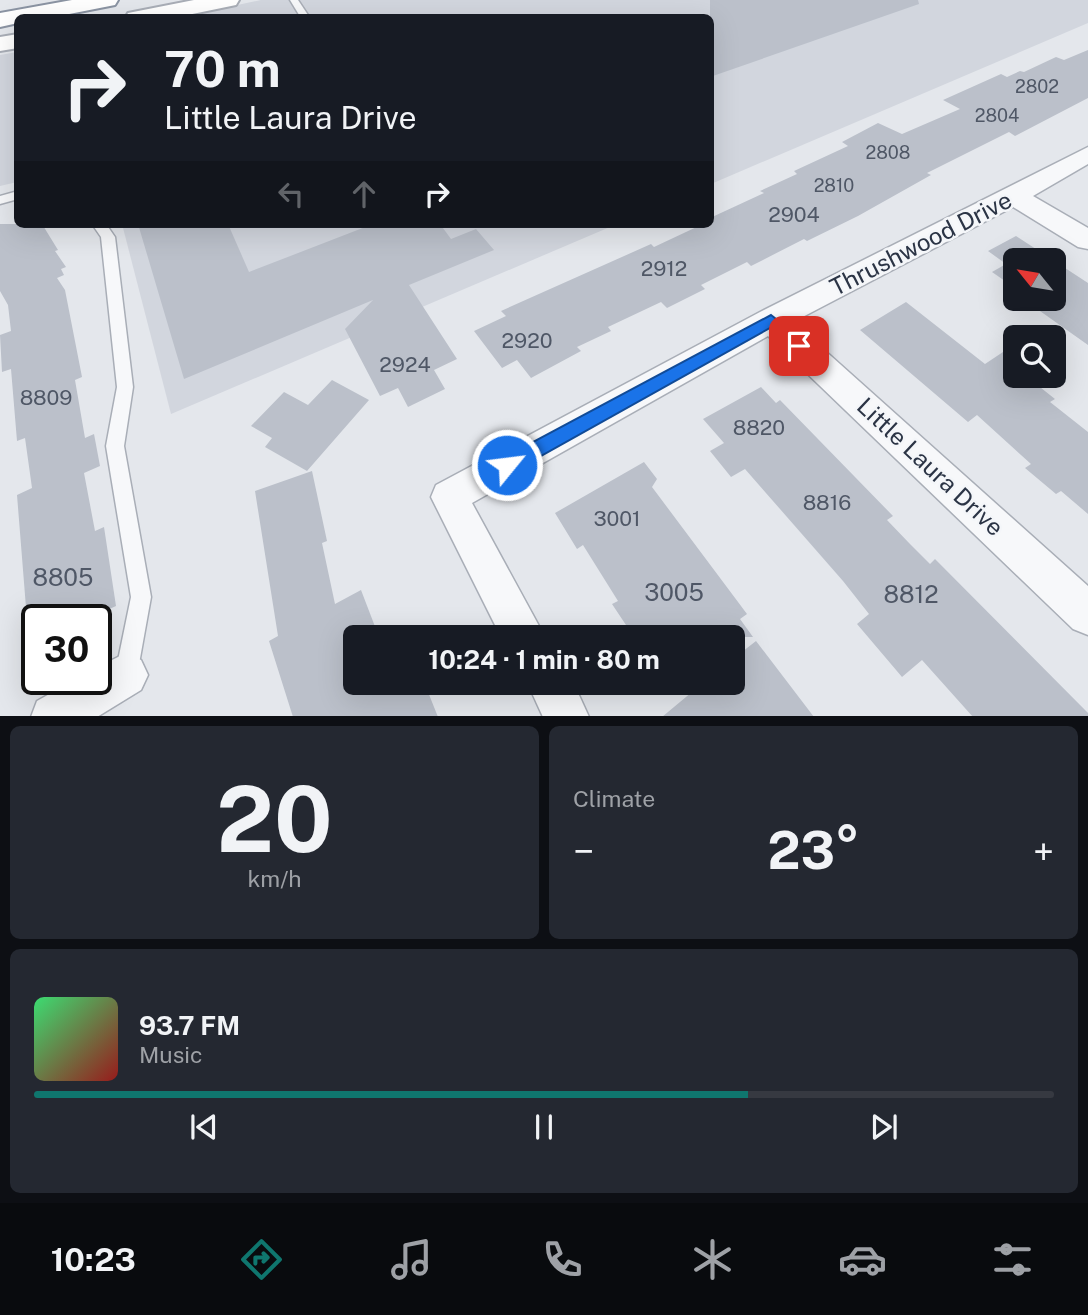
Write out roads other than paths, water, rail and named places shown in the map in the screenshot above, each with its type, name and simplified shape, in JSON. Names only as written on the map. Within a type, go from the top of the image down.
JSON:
[{"type":"main road","points":[[64,14],[107,0]]},
{"type":"main road","points":[[156,14],[228,0]]},
{"type":"street","name":"Thrushwood Drive","points":[[518,625],[449,497],[771,320],[1014,196],[1088,154]]},
{"type":"street","points":[[1014,196],[1088,240]]},
{"type":"street","name":"Little Laura Drive","points":[[771,320],[1088,614]]},
{"type":"street","points":[[53,716],[126,675]]},
{"type":"street","points":[[556,695],[567,716]]},
{"type":"lane","points":[[102,228],[108,237],[125,387],[115,446],[141,597],[126,675]]}]
